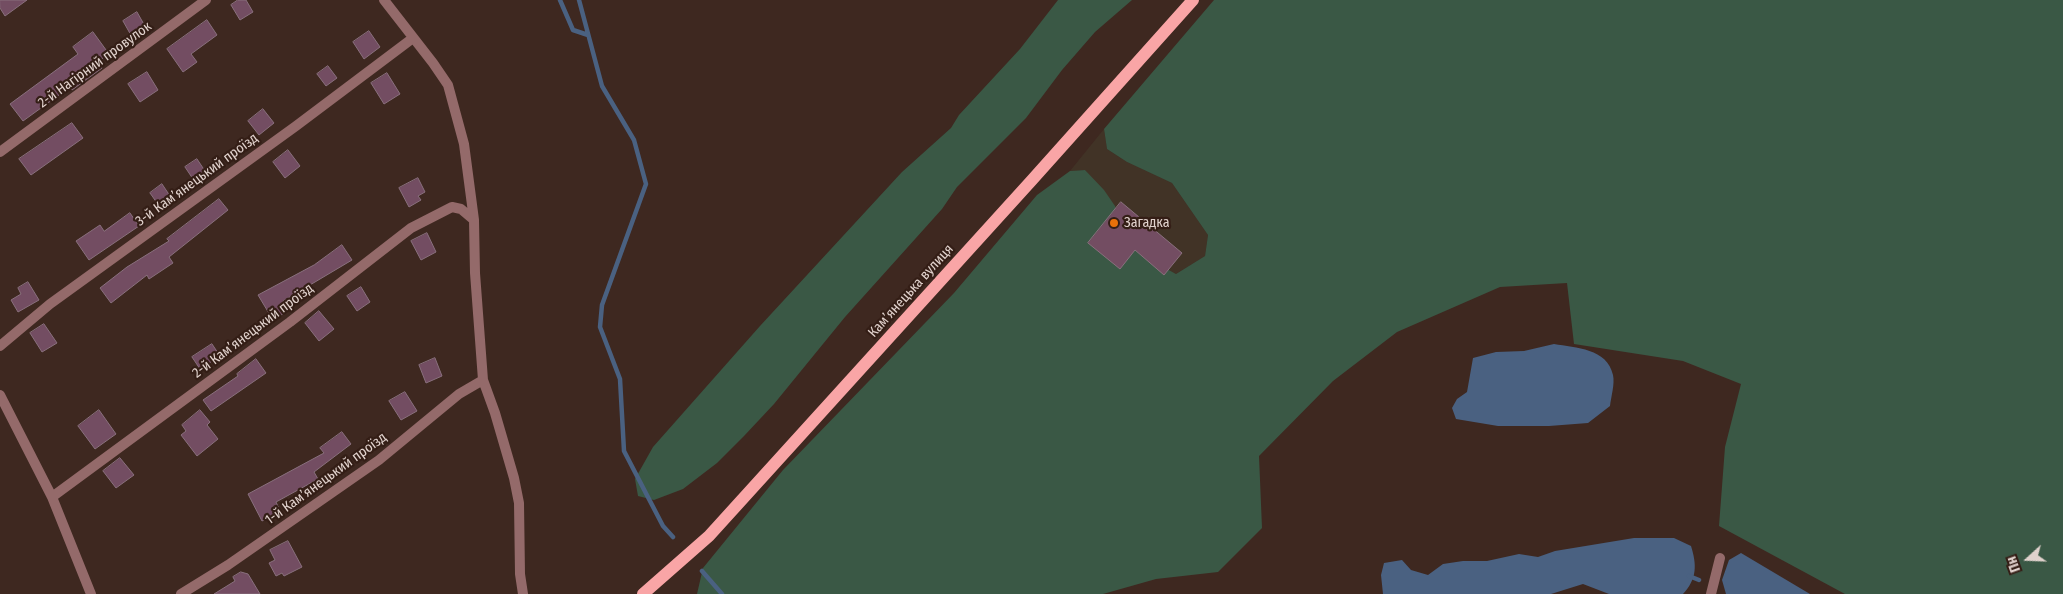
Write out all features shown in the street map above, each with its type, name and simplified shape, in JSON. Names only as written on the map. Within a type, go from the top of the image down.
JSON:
[{"type":"main road","name":"Камʼянецька вулиця","points":[[643,594],[709,536],[1193,0]]},
{"type":"street","name":"2-й Нагірний провулок","points":[[0,152],[206,0]]},
{"type":"street","points":[[384,0],[448,85],[464,144],[474,220],[475,272],[482,380],[495,413],[514,478],[519,503],[520,574],[523,594]]},
{"type":"street","name":"3-й Камʼянецький проїзд","points":[[0,346],[50,304],[296,126],[413,38]]},
{"type":"street","name":"2-й Камʼянецький проїзд","points":[[52,497],[290,322],[411,228],[452,207],[461,209],[474,220]]},
{"type":"street","name":"1-й Камʼянецький проїзд","points":[[181,594],[228,565],[379,460],[459,394],[482,380]]},
{"type":"street","points":[[0,395],[52,497],[91,594]]},
{"type":"street","points":[[1711,594],[1720,558]]},
{"type":"shaded area","points":[[1104,129],[1107,149],[1127,162],[1172,183],[1208,235],[1205,256],[1176,274],[1151,260],[1085,170],[1070,171]]},
{"type":"green space","points":[[1058,0],[1132,0],[1095,32],[1062,70],[1026,118],[957,187],[942,209],[845,317],[774,404],[744,436],[717,463],[683,489],[654,500],[638,496],[635,479],[653,447],[760,326],[902,172],[951,128],[959,115],[1020,49]]},
{"type":"green space","points":[[1214,0],[2063,0],[2063,594],[1845,594],[1719,526],[1725,447],[1741,384],[1683,361],[1574,344],[1567,283],[1500,287],[1397,332],[1333,381],[1259,456],[1262,528],[1218,572],[1156,579],[1103,594],[697,594],[703,568],[783,470],[954,293],[1037,195],[1070,171],[1085,170],[1104,190],[1115,206],[1125,234],[1151,260],[1176,274],[1205,256],[1208,235],[1172,183],[1127,162],[1107,149],[1104,129]]},
{"type":"water","points":[[1554,344],[1581,348],[1604,359],[1610,366],[1613,375],[1610,406],[1588,423],[1549,426],[1498,426],[1456,419],[1452,408],[1457,399],[1467,392],[1473,358],[1496,352],[1524,351]]},
{"type":"water","points":[[1634,538],[1674,538],[1691,546],[1695,566],[1691,583],[1683,594],[1609,594],[1583,584],[1551,594],[1383,594],[1381,575],[1384,563],[1402,560],[1411,570],[1428,575],[1443,564],[1463,561],[1487,561],[1519,554],[1538,557],[1555,551]]},
{"type":"water","points":[[1741,553],[1810,594],[1726,594],[1722,580],[1729,560]]},
{"type":"building","points":[[0,0],[27,0],[5,16],[0,8]]},
{"type":"building","points":[[238,0],[246,0],[253,12],[240,20],[231,5]]},
{"type":"building","points":[[137,12],[146,28],[132,37],[123,21]]},
{"type":"building","points":[[207,20],[217,35],[191,54],[197,62],[183,72],[167,49]]},
{"type":"building","points":[[369,31],[380,47],[364,59],[353,42]]},
{"type":"building","points":[[93,32],[109,54],[97,62],[102,68],[72,90],[70,87],[23,121],[10,104],[78,54],[73,47]]},
{"type":"building","points":[[328,66],[337,78],[326,86],[317,74]]},
{"type":"building","points":[[147,72],[158,90],[140,102],[128,84]]},
{"type":"building","points":[[387,73],[400,94],[384,104],[371,83]]},
{"type":"building","points":[[263,109],[274,123],[259,135],[248,121]]},
{"type":"building","points":[[72,123],[83,138],[31,175],[19,159]]},
{"type":"building","points":[[288,150],[300,166],[285,178],[273,162]]},
{"type":"building","points":[[197,159],[207,174],[195,182],[185,167]]},
{"type":"building","points":[[418,178],[425,192],[418,196],[421,200],[409,207],[399,188]]},
{"type":"building","points":[[162,184],[174,202],[162,210],[150,193]]},
{"type":"building","points":[[219,199],[228,210],[169,257],[173,263],[149,279],[147,275],[111,303],[100,288],[127,267],[169,241],[167,239]]},
{"type":"building","points":[[1121,202],[1182,253],[1164,275],[1135,250],[1120,269],[1088,243]]},
{"type":"building","points":[[130,213],[139,226],[89,260],[76,241],[100,225],[104,231]]},
{"type":"building","points":[[427,233],[436,252],[421,260],[411,241]]},
{"type":"building","points":[[342,245],[352,260],[283,301],[289,310],[273,320],[258,295],[314,265]]},
{"type":"building","points":[[28,282],[39,300],[18,312],[11,300],[21,294],[18,288]]},
{"type":"building","points":[[361,287],[370,302],[357,311],[347,296]]},
{"type":"building","points":[[319,311],[334,329],[319,341],[305,323]]},
{"type":"building","points":[[44,324],[57,343],[42,352],[30,333]]},
{"type":"building","points":[[212,344],[220,356],[200,369],[192,357]]},
{"type":"building","points":[[435,358],[442,376],[426,383],[419,365]]},
{"type":"building","points":[[256,359],[266,373],[211,411],[203,400],[238,376],[237,374]]},
{"type":"building","points":[[405,392],[417,411],[401,420],[389,401]]},
{"type":"building","points":[[99,410],[116,434],[95,449],[78,426]]},
{"type":"building","points":[[200,410],[210,422],[207,425],[218,439],[197,456],[181,435],[186,431],[182,425]]},
{"type":"building","points":[[342,432],[351,444],[314,472],[318,479],[276,502],[280,511],[262,521],[248,494],[324,453],[320,448]]},
{"type":"building","points":[[120,458],[134,475],[116,488],[103,471]]},
{"type":"building","points":[[288,541],[302,567],[284,576],[282,573],[276,576],[269,563],[275,560],[270,550]]},
{"type":"building","points":[[241,572],[248,574],[260,594],[214,594],[235,581],[233,577]]},
{"type":"waterway","points":[[560,0],[573,30],[588,35]]},
{"type":"waterway","points":[[579,0],[602,86],[634,140],[646,184],[602,305],[600,327],[620,379],[624,451],[663,526],[673,537]]},
{"type":"waterway","points":[[702,571],[722,594]]},
{"type":"waterway","points":[[1689,576],[1699,580]]},
{"type":"place","name":"Загадка","points":[[1114,223]]}]
